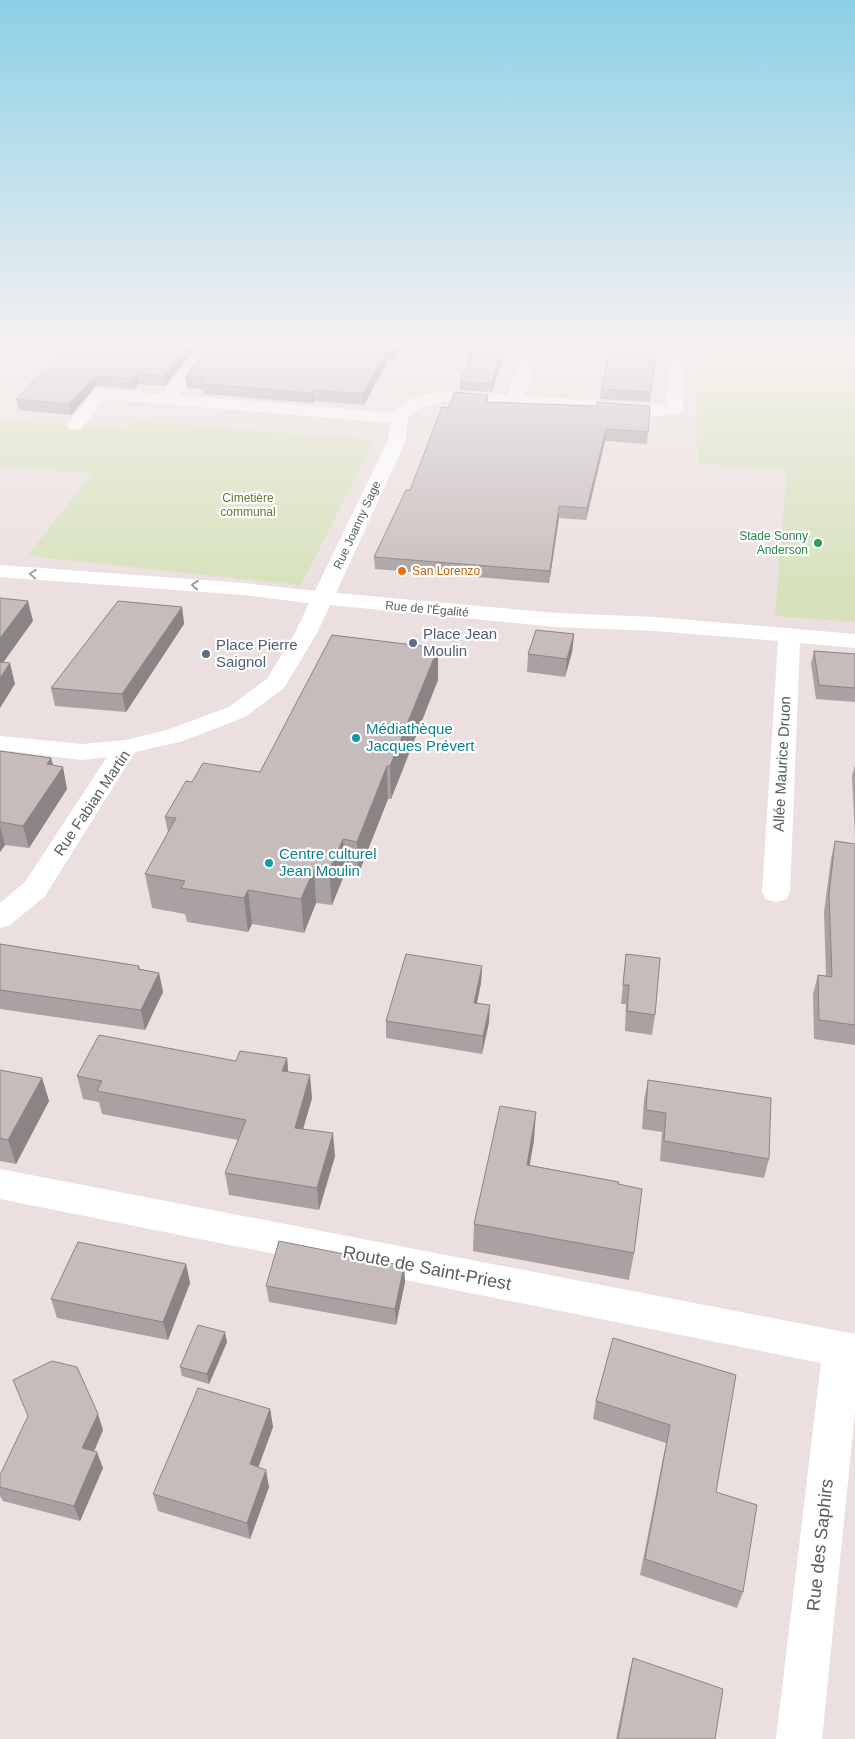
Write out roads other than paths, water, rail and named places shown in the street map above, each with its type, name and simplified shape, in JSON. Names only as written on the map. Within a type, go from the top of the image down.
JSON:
[{"type":"street","name":"Rue Joanny Sage","points":[[324,597],[397,440],[399,424]]},
{"type":"street","name":"Rue de l'Égalité","points":[[0,571],[244,588],[375,604],[546,619],[655,624],[855,641]]},
{"type":"street","name":"Rue Fabian Martin","points":[[0,918],[35,889],[126,747],[174,736],[237,712],[276,683],[306,633],[324,597]]},
{"type":"street","name":"Allée Maurice Druon","points":[[776,892],[789,636]]},
{"type":"street","points":[[0,743],[82,752],[126,747]]},
{"type":"street","name":"Route de Saint-Priest","points":[[0,1184],[848,1351]]},
{"type":"street","name":"Rue des Saphirs","points":[[799,1739],[848,1351]]},
{"type":"place","name":"Stade Sonny Anderson","points":[[818,543]]},
{"type":"place","name":"San Lorenzo","points":[[402,571]]},
{"type":"place","name":"Place Jean Moulin","points":[[413,643]]},
{"type":"place","name":"Place Pierre Saignol","points":[[206,654]]},
{"type":"place","name":"Médiathèque Jacques Prévert","points":[[356,738]]},
{"type":"place","name":"Centre culturel Jean Moulin","points":[[269,863]]},
{"type":"park label","name":"Cimetière communal","points":[[248,505]]}]
